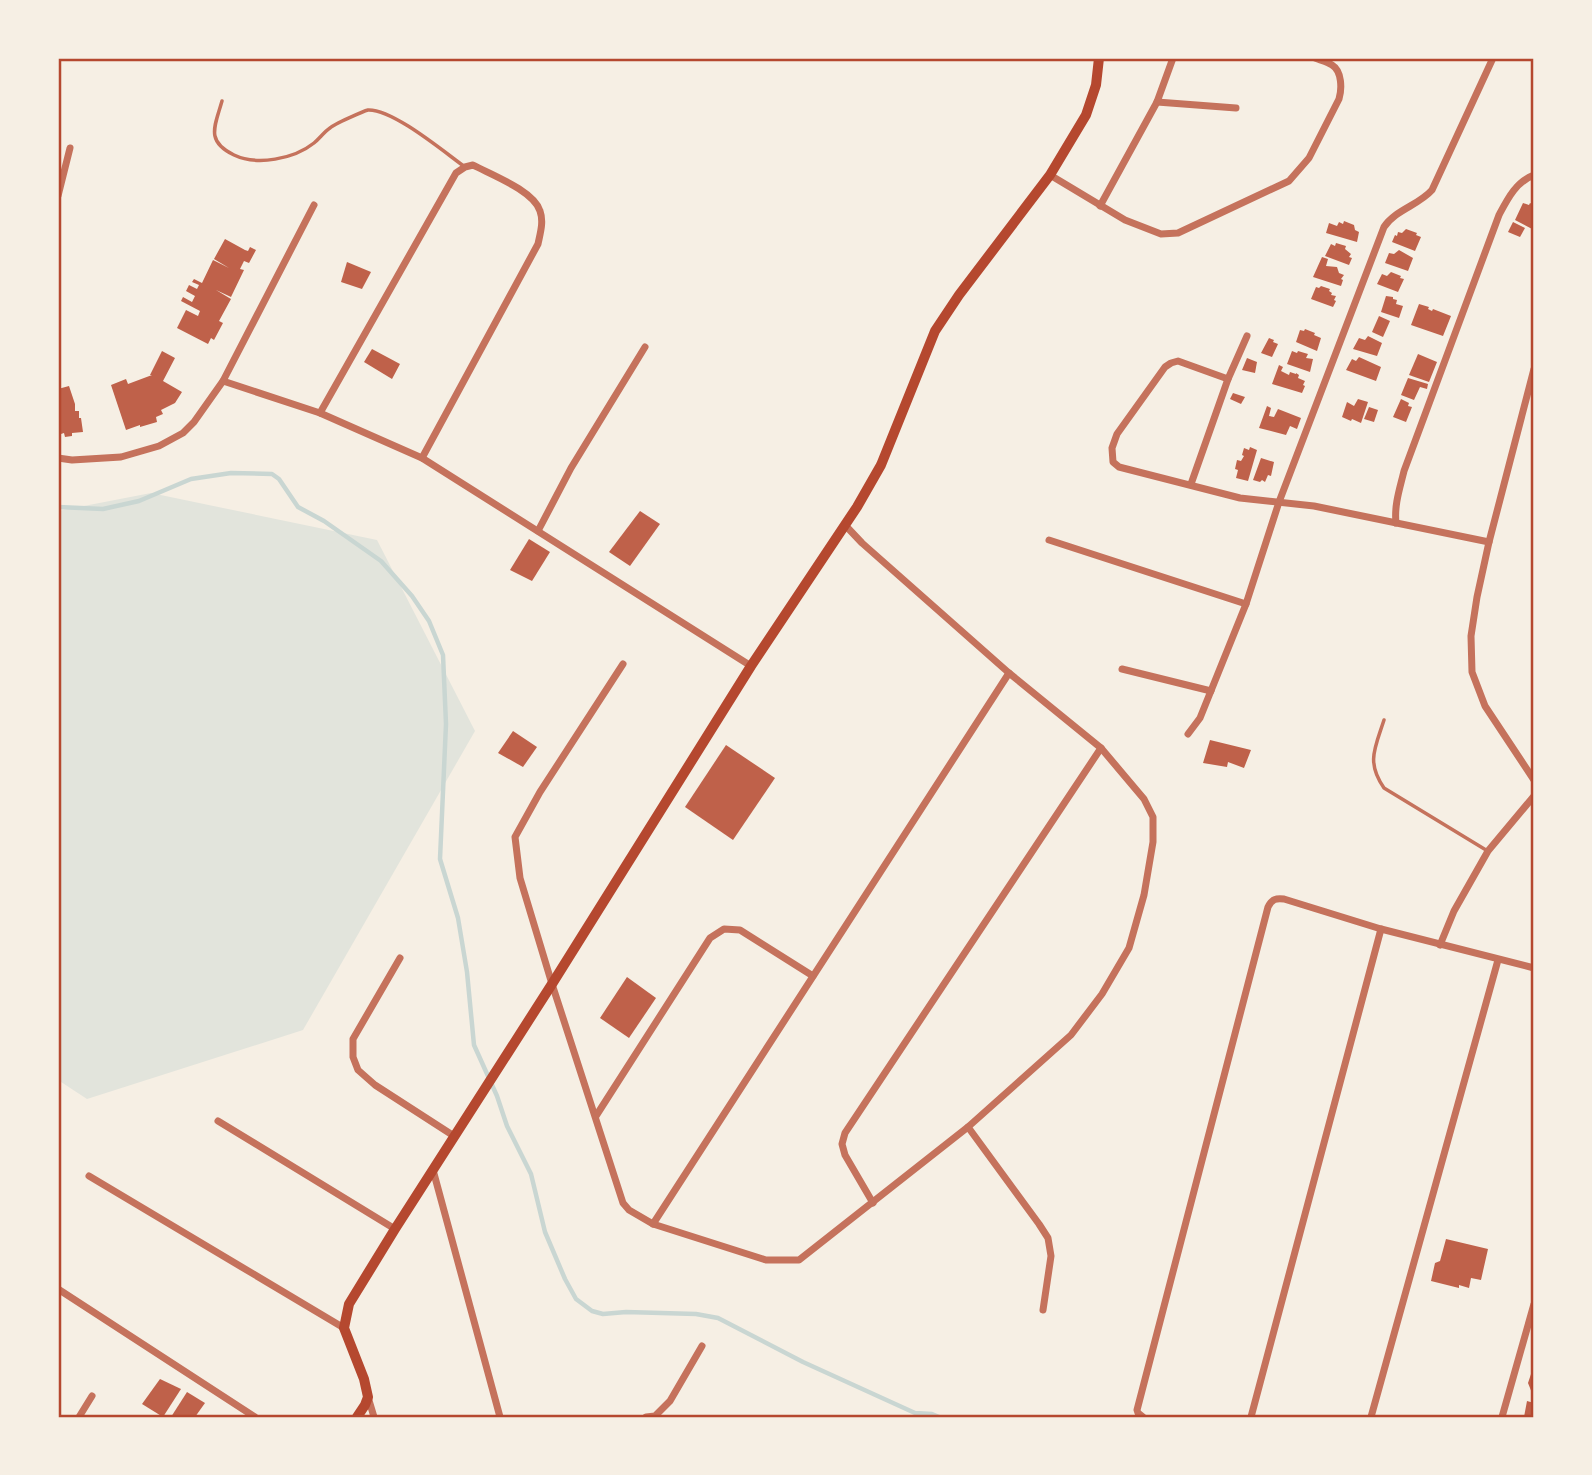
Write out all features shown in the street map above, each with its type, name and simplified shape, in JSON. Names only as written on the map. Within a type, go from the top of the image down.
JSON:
[{"type":"main road","points":[[358,1417],[368,1397],[364,1379],[344,1328],[349,1304],[751,666],[845,525],[881,465],[935,331],[1050,175],[1086,115],[1096,85],[1099,58]]},
{"type":"street","points":[[1100,206],[1157,102],[1173,58]]},
{"type":"street","points":[[1050,175],[1125,220],[1161,234],[1178,233],[1289,181],[1309,158],[1342,90],[1334,65],[1315,58]]},
{"type":"street","points":[[1188,734],[1200,718],[1246,604],[1279,502],[1384,227],[1393,217],[1425,198],[1432,190],[1493,58]]},
{"type":"street","points":[[1157,102],[1236,108]]},
{"type":"street","points":[[58,196],[70,148]]},
{"type":"street","points":[[320,413],[456,173],[473,164],[530,195],[540,210],[542,227],[538,244],[422,458]]},
{"type":"street","points":[[1396,523],[1395,512],[1404,471],[1499,215],[1511,192],[1534,175]]},
{"type":"street","points":[[58,458],[72,460],[121,457],[159,446],[194,422],[223,381],[314,205]]},
{"type":"street","points":[[1191,484],[1228,379],[1247,336]]},
{"type":"street","points":[[538,531],[571,468],[645,346]]},
{"type":"street","points":[[1228,379],[1178,362],[1165,367],[1117,434],[1112,448],[1113,462],[1119,467],[1240,498],[1314,506],[1489,542]]},
{"type":"street","points":[[1534,369],[1489,542],[1471,636],[1472,672],[1485,706],[1534,780]]},
{"type":"street","points":[[223,381],[320,413],[422,458],[751,666]]},
{"type":"street","points":[[623,664],[540,792],[515,837],[520,877],[623,1202],[629,1210],[653,1224],[766,1260],[799,1260],[968,1127],[1071,1035],[1102,994],[1129,948],[1144,895],[1153,842],[1153,817],[1144,799],[1101,748],[1009,673],[845,525]]},
{"type":"street","points":[[1049,540],[1246,604]]},
{"type":"street","points":[[1122,668],[1212,691]]},
{"type":"street","points":[[653,1224],[1009,673]]},
{"type":"street","points":[[873,1203],[845,1155],[842,1144],[845,1133],[1101,748]]},
{"type":"street","points":[[1440,945],[1454,911],[1488,851],[1534,796]]},
{"type":"street","points":[[1140,1415],[1138,1410],[1268,907],[1272,901],[1277,898],[1381,929],[1534,968]]},
{"type":"street","points":[[596,1116],[710,939],[724,929],[740,930],[813,976]]},
{"type":"street","points":[[1251,1417],[1381,929]]},
{"type":"street","points":[[400,958],[353,1039],[352,1057],[358,1070],[375,1085],[454,1136]]},
{"type":"street","points":[[1371,1417],[1498,960]]},
{"type":"street","points":[[218,1121],[395,1229]]},
{"type":"street","points":[[968,1127],[1048,1238],[1051,1256],[1044,1310]]},
{"type":"street","points":[[433,1170],[500,1417]]},
{"type":"street","points":[[89,1176],[344,1328]]},
{"type":"street","points":[[58,1289],[255,1417]]},
{"type":"street","points":[[1502,1417],[1534,1304]]},
{"type":"street","points":[[646,1417],[655,1416],[670,1401],[702,1346]]},
{"type":"street","points":[[79,1417],[92,1396]]},
{"type":"street","points":[[368,1397],[374,1417]]},
{"type":"lane","points":[[222,101],[213,132],[224,150],[244,160],[290,156],[314,144],[331,126],[368,110],[390,116],[465,167]]},
{"type":"lane","points":[[1384,720],[1372,755],[1375,776],[1384,788],[1488,851]]},
{"type":"shaded area","points":[[151,493],[377,540],[475,731],[303,1030],[87,1099],[58,1080],[58,511]]},
{"type":"building","points":[[1523,203],[1534,205],[1534,230],[1515,220]]},
{"type":"building","points":[[1344,221],[1354,225],[1359,232],[1357,242],[1326,233],[1329,223],[1337,226]]},
{"type":"building","points":[[1513,222],[1525,228],[1520,237],[1508,232]]},
{"type":"building","points":[[1406,229],[1421,237],[1415,251],[1392,242],[1398,232],[1402,233]]},
{"type":"building","points":[[225,239],[245,250],[248,251],[250,247],[256,250],[249,263],[244,261],[240,269],[244,270],[231,297],[216,290],[231,299],[219,321],[223,323],[214,340],[211,338],[208,344],[177,328],[186,310],[198,316],[200,311],[181,301],[183,297],[192,302],[195,296],[186,291],[189,285],[197,289],[199,285],[192,282],[194,279],[202,283],[213,260],[229,268],[214,259]]},
{"type":"building","points":[[1336,243],[1346,246],[1345,249],[1351,254],[1349,265],[1325,256],[1331,244],[1335,246]]},
{"type":"building","points":[[1399,250],[1413,258],[1408,271],[1385,263],[1389,253],[1394,254]]},
{"type":"building","points":[[1322,257],[1328,259],[1326,266],[1337,267],[1339,273],[1344,275],[1341,286],[1313,277]]},
{"type":"building","points":[[347,262],[371,272],[362,289],[341,282]]},
{"type":"building","points":[[1391,272],[1404,279],[1398,292],[1377,284],[1382,274],[1387,276]]},
{"type":"building","points":[[1316,287],[1330,289],[1331,295],[1336,296],[1333,307],[1311,299]]},
{"type":"building","points":[[1386,296],[1393,297],[1397,300],[1396,304],[1403,306],[1399,318],[1381,312]]},
{"type":"building","points":[[1419,304],[1451,316],[1443,336],[1411,325]]},
{"type":"building","points":[[1379,316],[1390,321],[1383,337],[1372,332]]},
{"type":"building","points":[[1305,329],[1321,338],[1317,351],[1296,342],[1300,330]]},
{"type":"building","points":[[1368,336],[1382,343],[1377,356],[1353,349],[1359,338],[1365,340]]},
{"type":"building","points":[[1269,338],[1278,344],[1272,357],[1261,353]]},
{"type":"building","points":[[372,349],[400,364],[392,379],[364,362]]},
{"type":"building","points":[[162,351],[175,358],[163,381],[182,392],[175,403],[161,410],[163,414],[156,417],[157,422],[126,430],[111,385],[126,379],[128,384],[152,375]]},
{"type":"building","points":[[1292,351],[1308,354],[1306,358],[1313,359],[1310,372],[1287,364]]},
{"type":"building","points":[[1418,354],[1437,362],[1429,382],[1409,375]]},
{"type":"building","points":[[1359,357],[1381,367],[1376,381],[1346,370],[1352,359],[1356,361]]},
{"type":"building","points":[[1247,358],[1257,362],[1255,373],[1242,370]]},
{"type":"building","points":[[1279,365],[1283,367],[1281,371],[1289,375],[1290,372],[1296,373],[1298,378],[1305,381],[1302,393],[1272,384]]},
{"type":"building","points":[[1408,378],[1428,384],[1427,389],[1420,387],[1414,400],[1401,395]]},
{"type":"building","points":[[69,386],[75,411],[79,411],[83,432],[65,437],[64,433],[58,435],[58,389]]},
{"type":"building","points":[[1233,393],[1245,397],[1241,404],[1230,399]]},
{"type":"building","points":[[1358,399],[1368,402],[1361,423],[1342,417],[1347,402],[1354,406]]},
{"type":"building","points":[[1401,399],[1412,407],[1406,422],[1393,417]]},
{"type":"building","points":[[1267,406],[1271,408],[1269,416],[1274,417],[1278,409],[1301,418],[1297,429],[1290,426],[1286,435],[1259,428]]},
{"type":"building","points":[[1369,407],[1378,410],[1374,422],[1364,419]]},
{"type":"building","points":[[1250,447],[1257,450],[1248,481],[1236,478],[1238,470],[1235,469],[1237,460],[1241,461],[1244,456],[1244,448],[1249,450]]},
{"type":"building","points":[[1261,458],[1274,462],[1271,476],[1268,475],[1265,482],[1253,480]]},
{"type":"building","points":[[640,511],[660,524],[630,566],[609,552]]},
{"type":"building","points":[[529,539],[550,552],[532,581],[510,570]]},
{"type":"building","points":[[513,731],[537,747],[523,767],[498,753]]},
{"type":"building","points":[[1210,740],[1251,750],[1244,768],[1228,762],[1227,767],[1203,763]]},
{"type":"building","points":[[726,745],[775,778],[733,840],[685,807]]},
{"type":"building","points":[[627,977],[656,998],[629,1038],[600,1018]]},
{"type":"building","points":[[1446,1239],[1488,1249],[1481,1280],[1471,1278],[1469,1288],[1431,1281],[1435,1263],[1440,1261]]},
{"type":"building","points":[[1534,1365],[1534,1398],[1528,1383]]},
{"type":"building","points":[[160,1379],[181,1389],[163,1417],[142,1404]]},
{"type":"building","points":[[187,1392],[205,1403],[195,1417],[171,1417]]},
{"type":"building","points":[[1527,1401],[1534,1403],[1534,1417],[1524,1417]]},
{"type":"waterway","points":[[58,507],[103,509],[139,501],[191,479],[231,473],[272,474],[279,479],[298,507],[324,521],[381,561],[412,596],[429,621],[443,655],[446,724],[440,859],[458,918],[467,972],[474,1045],[507,1126],[531,1174],[545,1232],[576,1299],[592,1311],[603,1314],[696,1314],[718,1318],[803,1362],[915,1413],[939,1417]]}]
